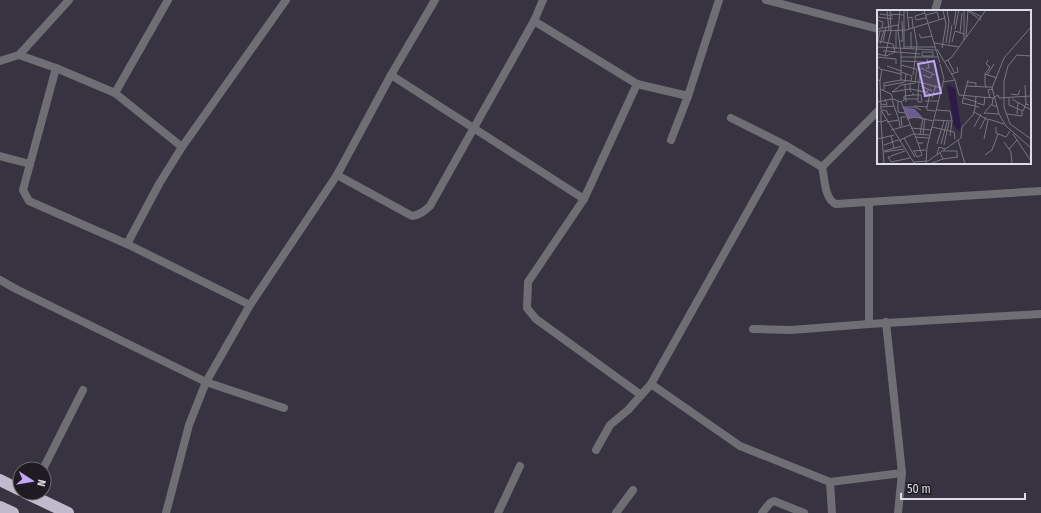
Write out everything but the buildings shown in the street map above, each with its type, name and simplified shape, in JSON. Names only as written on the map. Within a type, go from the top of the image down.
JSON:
[{"type":"highway","points":[[0,480],[12,486]]},
{"type":"highway","points":[[43,501],[68,513]]},
{"type":"highway","points":[[0,507],[13,513]]},
{"type":"street","points":[[0,61],[19,55],[69,0]]},
{"type":"street","points":[[115,93],[168,0]]},
{"type":"street","points":[[127,244],[159,184],[182,147],[286,0]]},
{"type":"street","points":[[166,513],[189,425],[206,382],[250,305],[337,175],[391,75],[435,0]]},
{"type":"street","points":[[337,175],[412,216],[418,216],[430,206],[534,21],[543,0]]},
{"type":"street","points":[[670,140],[688,96],[720,0]]},
{"type":"street","points":[[766,0],[877,29]]},
{"type":"street","points":[[935,10],[938,0]]},
{"type":"street","points":[[534,21],[637,84],[688,96]]},
{"type":"street","points":[[19,55],[56,68],[115,93],[182,147]]},
{"type":"street","points":[[56,68],[23,190],[29,201],[127,244],[250,305]]},
{"type":"street","points":[[391,75],[584,198]]},
{"type":"street","points":[[637,84],[584,198],[528,282],[527,308],[536,319],[641,395]]},
{"type":"street","points":[[822,167],[877,112]]},
{"type":"street","points":[[731,118],[785,145],[822,167],[828,198],[836,204],[1041,191]]},
{"type":"street","points":[[596,450],[610,425],[628,410],[651,384],[785,145]]},
{"type":"street","points":[[0,156],[30,164]]},
{"type":"street","points":[[869,203],[869,324]]},
{"type":"street","points":[[0,280],[206,382],[284,408]]},
{"type":"street","points":[[753,329],[791,330],[886,322],[1041,314]]},
{"type":"street","points":[[886,322],[902,473],[898,513]]},
{"type":"street","points":[[651,384],[740,446],[830,482],[902,473]]},
{"type":"street","points":[[47,461],[84,390]]},
{"type":"street","points":[[498,513],[520,466]]},
{"type":"street","points":[[830,482],[832,513]]},
{"type":"street","points":[[616,513],[633,490]]},
{"type":"street","points":[[762,513],[770,503],[774,501],[804,513]]}]
